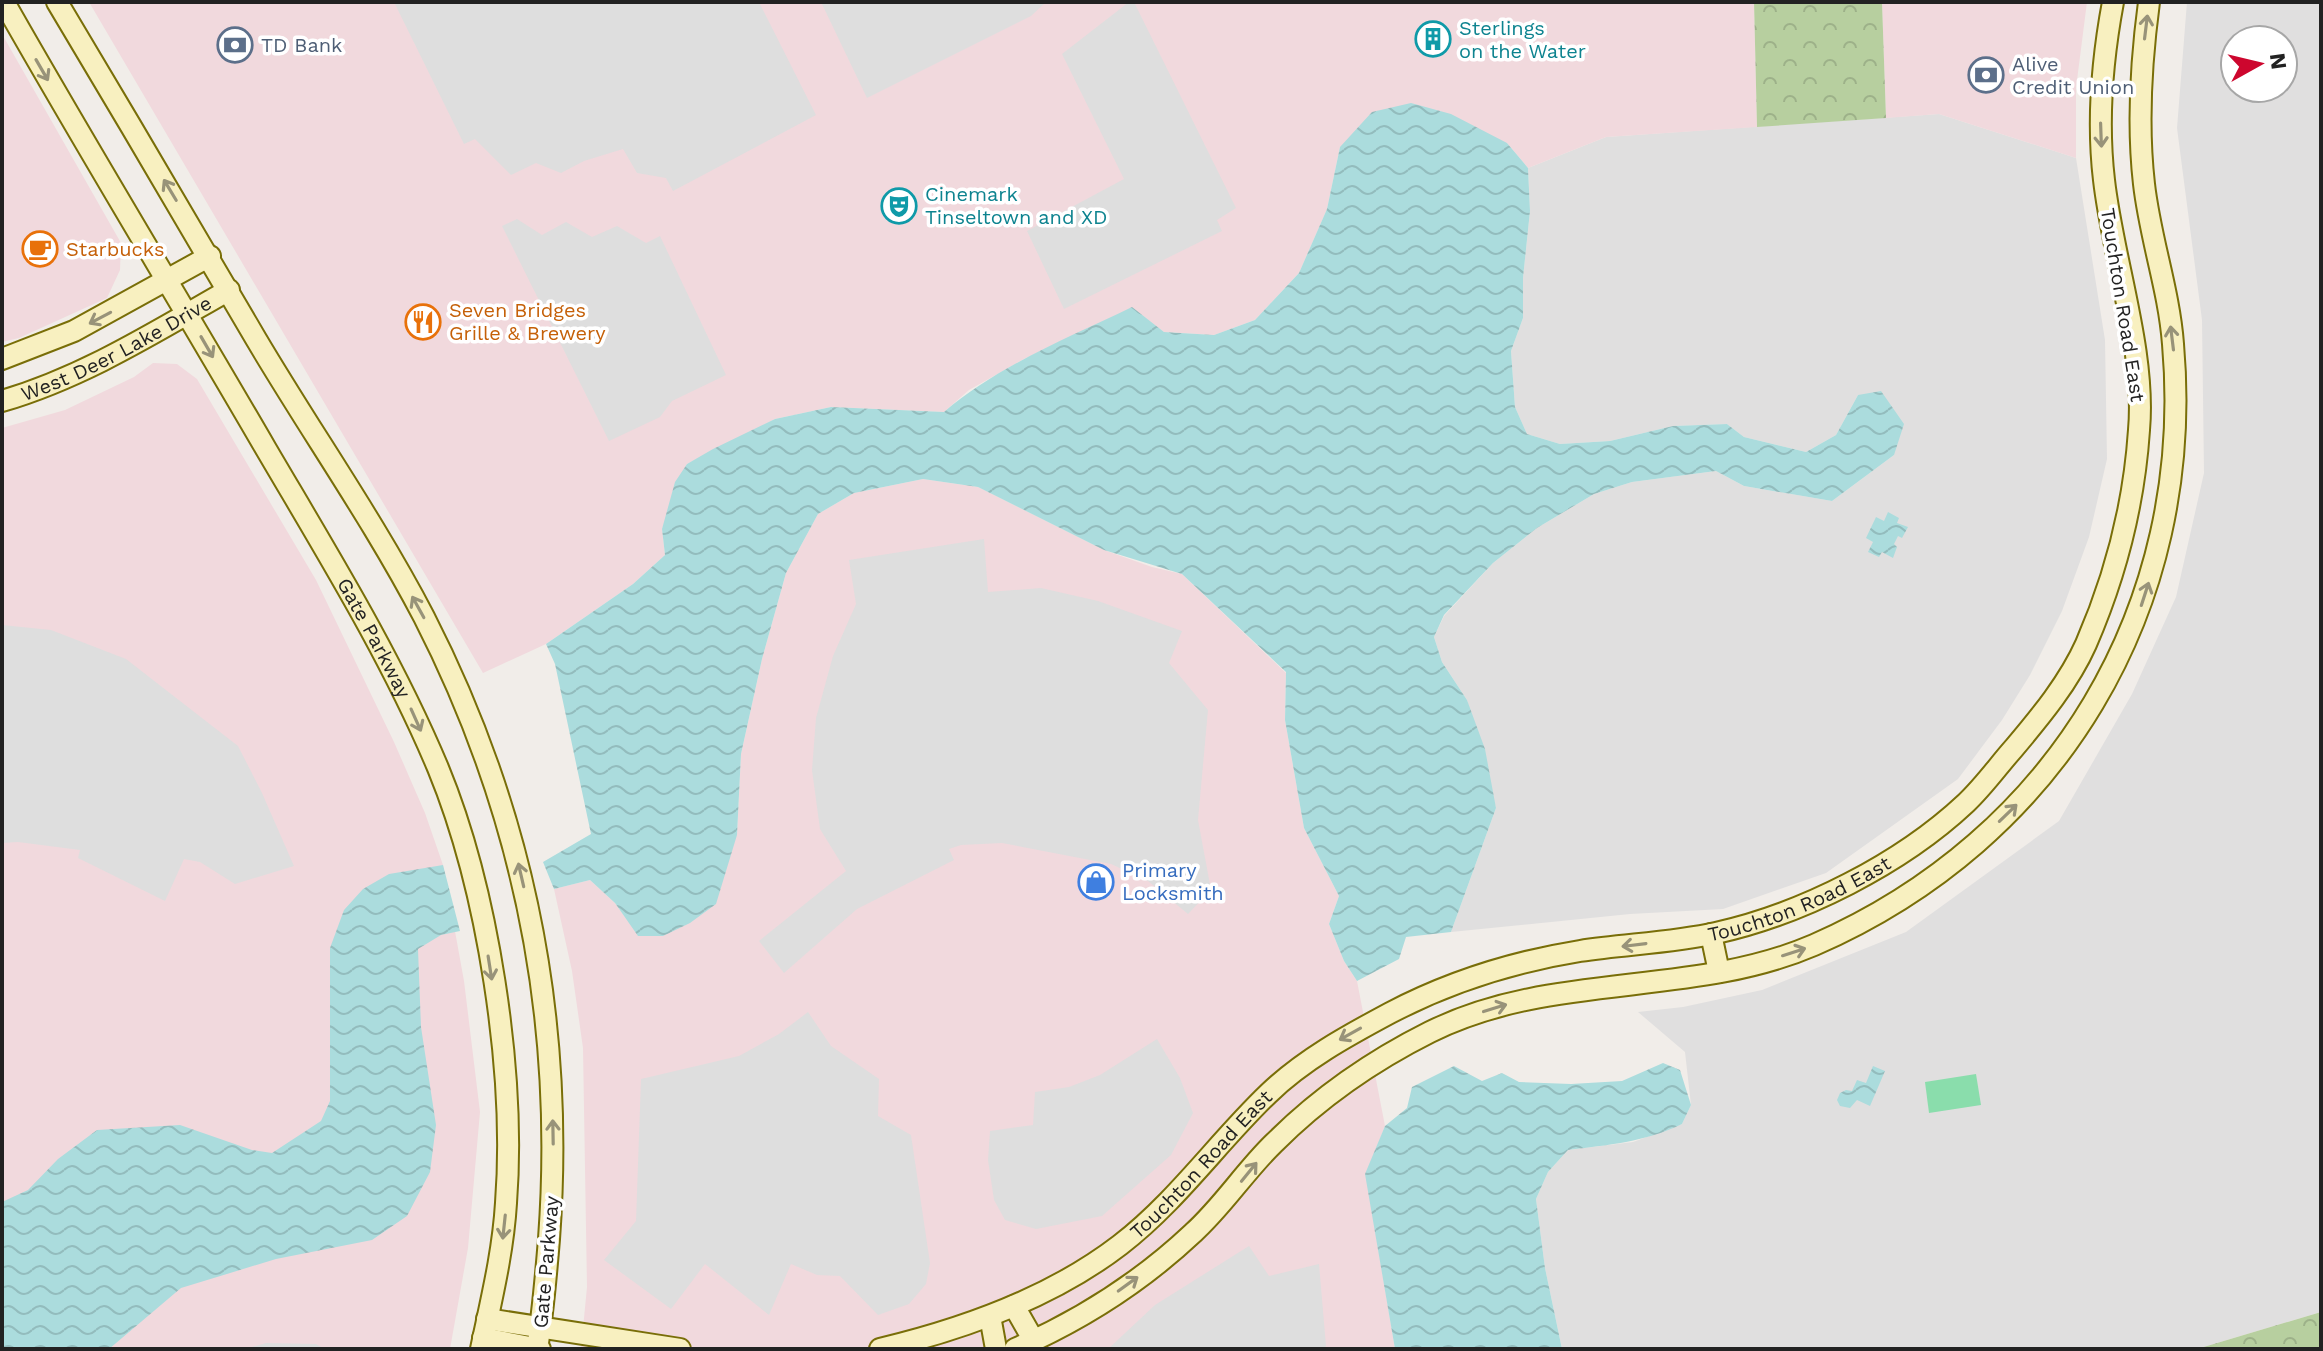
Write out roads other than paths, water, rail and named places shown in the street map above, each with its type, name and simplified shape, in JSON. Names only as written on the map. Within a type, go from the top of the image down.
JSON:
[{"type":"street","name":"Gate Parkway","points":[[4,2],[90,154],[188,313],[376,637],[439,771],[455,818],[484,928],[499,1022],[507,1107],[507,1201],[499,1263],[484,1336]]},
{"type":"street","name":"Gate Parkway","points":[[57,2],[425,619],[484,753],[513,840],[538,949],[548,1032],[554,1172],[538,1349]]},
{"type":"street","name":"Touchton Road East","points":[[880,1349],[952,1330],[1014,1306],[1117,1247],[1161,1210],[1270,1091],[1341,1039],[1431,992],[1482,972],[1534,959],[1711,934],[1781,915],[1821,898],[1892,858],[1964,805],[1988,780],[2040,718],[2085,646],[2119,558],[2135,482],[2140,422],[2139,384],[2104,179],[2101,139],[2101,88],[2113,2]]},
{"type":"street","name":"Touchton Road East","points":[[1025,1345],[1103,1302],[1165,1258],[1227,1200],[1271,1145],[1317,1103],[1342,1084],[1433,1030],[1472,1015],[1559,992],[1719,972],[1810,947],[1934,879],[1970,850],[2031,791],[2076,731],[2115,666],[2134,627],[2160,545],[2168,505],[2177,422],[2173,339],[2143,173],[2140,99],[2149,2]]},
{"type":"street","name":"West Deer Lake Drive","points":[[2,359],[74,331],[210,256]]},
{"type":"street","name":"West Deer Lake Drive","points":[[2,401],[77,374],[229,290]]},
{"type":"street","points":[[2085,646],[2115,666]]},
{"type":"street","points":[[2066,679],[2097,695]]},
{"type":"street","points":[[1711,934],[1719,972]]},
{"type":"street","points":[[1241,1122],[1271,1145]]},
{"type":"street","points":[[1014,1306],[1025,1345]]},
{"type":"street","points":[[990,1316],[996,1349]]},
{"type":"street","points":[[484,1336],[541,1326],[680,1349]]},
{"type":"street","points":[[484,1336],[538,1349]]},
{"type":"water","points":[[1411,103],[1451,114],[1507,143],[1528,168],[1530,211],[1523,278],[1523,318],[1511,351],[1515,407],[1527,434],[1560,444],[1610,441],[1673,426],[1727,424],[1744,437],[1806,452],[1836,435],[1858,395],[1881,391],[1904,424],[1894,455],[1832,501],[1744,486],[1716,471],[1632,482],[1594,494],[1537,528],[1493,563],[1444,615],[1434,637],[1442,662],[1467,700],[1485,749],[1496,808],[1451,932],[1406,937],[1399,959],[1357,981],[1344,961],[1329,924],[1339,896],[1304,828],[1285,720],[1286,672],[1182,574],[1104,550],[978,487],[923,479],[854,493],[818,514],[786,573],[762,659],[741,754],[737,835],[716,904],[690,923],[663,936],[638,936],[615,903],[590,880],[554,889],[543,862],[591,834],[555,664],[546,644],[633,584],[665,555],[662,529],[675,482],[687,464],[775,419],[831,407],[944,412],[1011,366],[1132,307],[1164,332],[1214,335],[1255,320],[1299,273],[1327,209],[1340,147],[1372,112]]},
{"type":"water","points":[[1888,512],[1899,518],[1897,523],[1908,527],[1894,544],[1897,547],[1893,558],[1882,552],[1879,557],[1868,552],[1873,542],[1866,538],[1876,517],[1884,521]]},
{"type":"water","points":[[443,865],[460,931],[441,935],[418,949],[421,1027],[436,1125],[430,1172],[407,1216],[372,1240],[276,1259],[181,1288],[109,1349],[2,1349],[2,1202],[28,1190],[58,1159],[97,1130],[180,1125],[252,1150],[272,1153],[321,1121],[330,1101],[330,948],[344,910],[363,889],[389,874]]},
{"type":"water","points":[[1663,1063],[1680,1070],[1691,1105],[1682,1124],[1640,1139],[1568,1150],[1548,1172],[1536,1199],[1545,1268],[1562,1349],[1395,1349],[1365,1174],[1385,1126],[1407,1108],[1412,1087],[1454,1066],[1482,1081],[1502,1073],[1519,1082],[1571,1084],[1622,1081]]},
{"type":"water","points":[[1873,1066],[1885,1071],[1870,1106],[1857,1100],[1850,1108],[1840,1106],[1837,1100],[1840,1093],[1852,1091],[1857,1080],[1866,1083]]},
{"type":"place","name":"Sterlings on the Water","points":[[1433,39]]},
{"type":"place","name":"TD Bank","points":[[235,45]]},
{"type":"place","name":"Alive Credit Union","points":[[1986,75]]},
{"type":"place","name":"Cinemark Tinseltown and XD","points":[[899,206]]},
{"type":"place","name":"Starbucks","points":[[40,249]]},
{"type":"place","name":"Seven Bridges Grille & Brewery","points":[[423,322]]},
{"type":"place","name":"Primary Locksmith","points":[[1096,882]]}]
